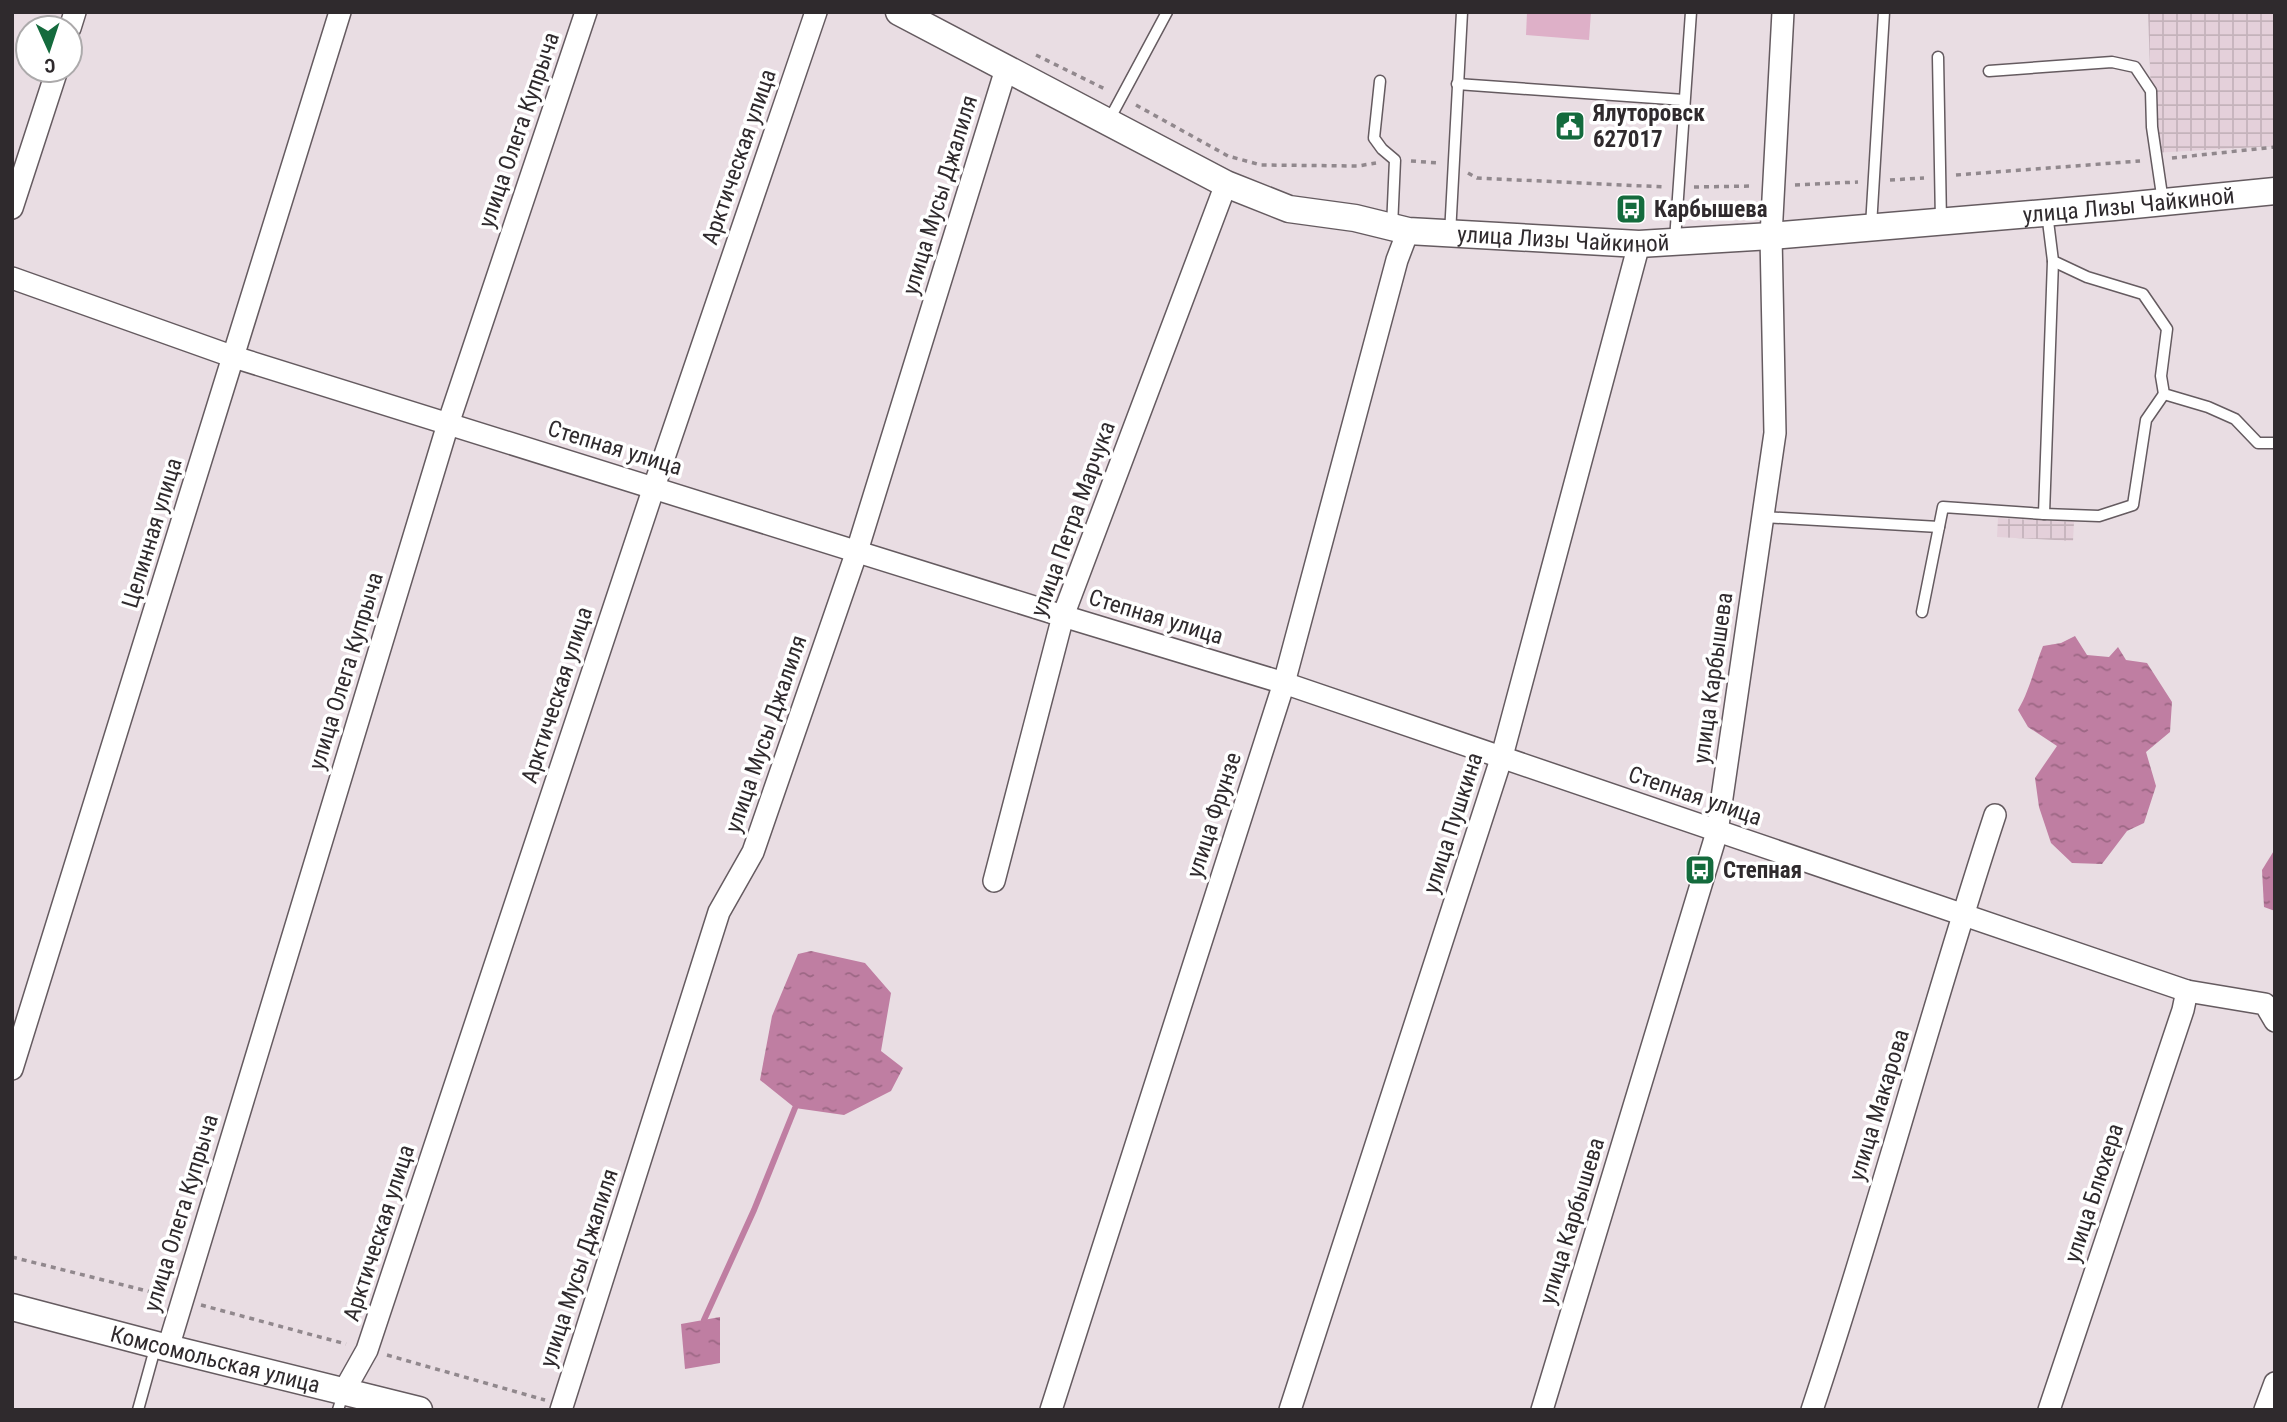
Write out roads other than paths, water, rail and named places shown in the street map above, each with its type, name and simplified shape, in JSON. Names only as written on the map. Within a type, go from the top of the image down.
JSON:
[{"type":"street","name":"Целинная улица","points":[[12,1069],[341,12]]},
{"type":"street","name":"улица Олега Купрыча","points":[[162,1347],[183,1300],[448,424],[586,12]]},
{"type":"street","name":"Арктическая улица","points":[[341,1400],[367,1350],[654,487],[816,12]]},
{"type":"street","name":"улица Лизы Чайкиной","points":[[899,12],[1226,184],[1289,209],[1354,218],[1400,229],[1639,244],[1871,228],[2275,191]]},
{"type":"street","name":"улица Карбышева","points":[[1542,1410],[1717,832],[1775,433],[1771,236],[1783,12]]},
{"type":"street","name":"улица Мусы Джалиля","points":[[562,1407],[719,912],[753,852],[857,551],[1006,69]]},
{"type":"street","points":[[12,208],[52,84]]},
{"type":"street","name":"улица Петра Марчука","points":[[994,881],[1063,616],[1226,184]]},
{"type":"street","name":"улица Фрунзе","points":[[1051,1410],[1284,683],[1397,260],[1400,229]]},
{"type":"street","name":"улица Пушкина","points":[[1290,1410],[1502,756],[1639,244]]},
{"type":"street","name":"Степная улица","points":[[12,278],[234,357],[1284,683],[2187,992],[2265,1004],[2275,1021]]},
{"type":"street","name":"улица Макарова","points":[[1812,1410],[1845,1310],[1962,915],[1995,815]]},
{"type":"street","name":"улица Блюхера","points":[[2049,1410],[2187,992]]},
{"type":"street","name":"Комсомольская улица","points":[[12,1307],[162,1347],[341,1400],[419,1410]]},
{"type":"street","points":[[2265,1410],[2275,1383]]},
{"type":"lane","points":[[1108,122],[1167,12]]},
{"type":"lane","points":[[1450,234],[1462,12]]},
{"type":"lane","points":[[1674,242],[1691,12]]},
{"type":"lane","points":[[1871,228],[1884,12]]},
{"type":"lane","points":[[1938,57],[1941,222]]},
{"type":"lane","points":[[1989,71],[2112,62],[2135,67],[2151,91],[2152,127],[2163,202]]},
{"type":"lane","points":[[1380,81],[1374,138],[1395,160],[1400,229]]},
{"type":"lane","points":[[1457,84],[1684,100]]},
{"type":"lane","points":[[2044,514],[2053,261],[2047,213]]},
{"type":"lane","points":[[1922,612],[1943,507],[2099,516],[2133,505],[2146,420],[2164,394],[2161,376],[2167,328],[2143,294],[2087,277],[2053,261]]},
{"type":"lane","points":[[2164,394],[2208,407],[2235,419],[2258,443],[2275,443]]},
{"type":"lane","points":[[1763,517],[1939,527]]},
{"type":"lane","points":[[138,1410],[162,1347]]},
{"type":"water","points":[[2075,636],[2087,655],[2109,657],[2118,647],[2126,660],[2147,663],[2172,702],[2170,732],[2146,752],[2156,786],[2144,823],[2127,831],[2102,864],[2072,863],[2051,843],[2039,807],[2035,778],[2057,746],[2028,727],[2018,710],[2043,646],[2061,643]]},
{"type":"water","points":[[2275,849],[2275,911],[2264,907],[2262,870]]},
{"type":"water","points":[[811,951],[865,963],[891,993],[881,1051],[903,1068],[891,1091],[844,1115],[795,1108],[760,1080],[772,1016],[798,954]]},
{"type":"water","points":[[720,1317],[720,1363],[685,1369],[681,1324]]},
{"type":"waterway","points":[[704,1320],[754,1210],[795,1108]]},
{"type":"place","name":"Ялуторовск 627017","points":[[1570,126]]},
{"type":"place","name":"Карбышева","points":[[1631,209]]},
{"type":"place","name":"Степная","points":[[1700,870]]}]
